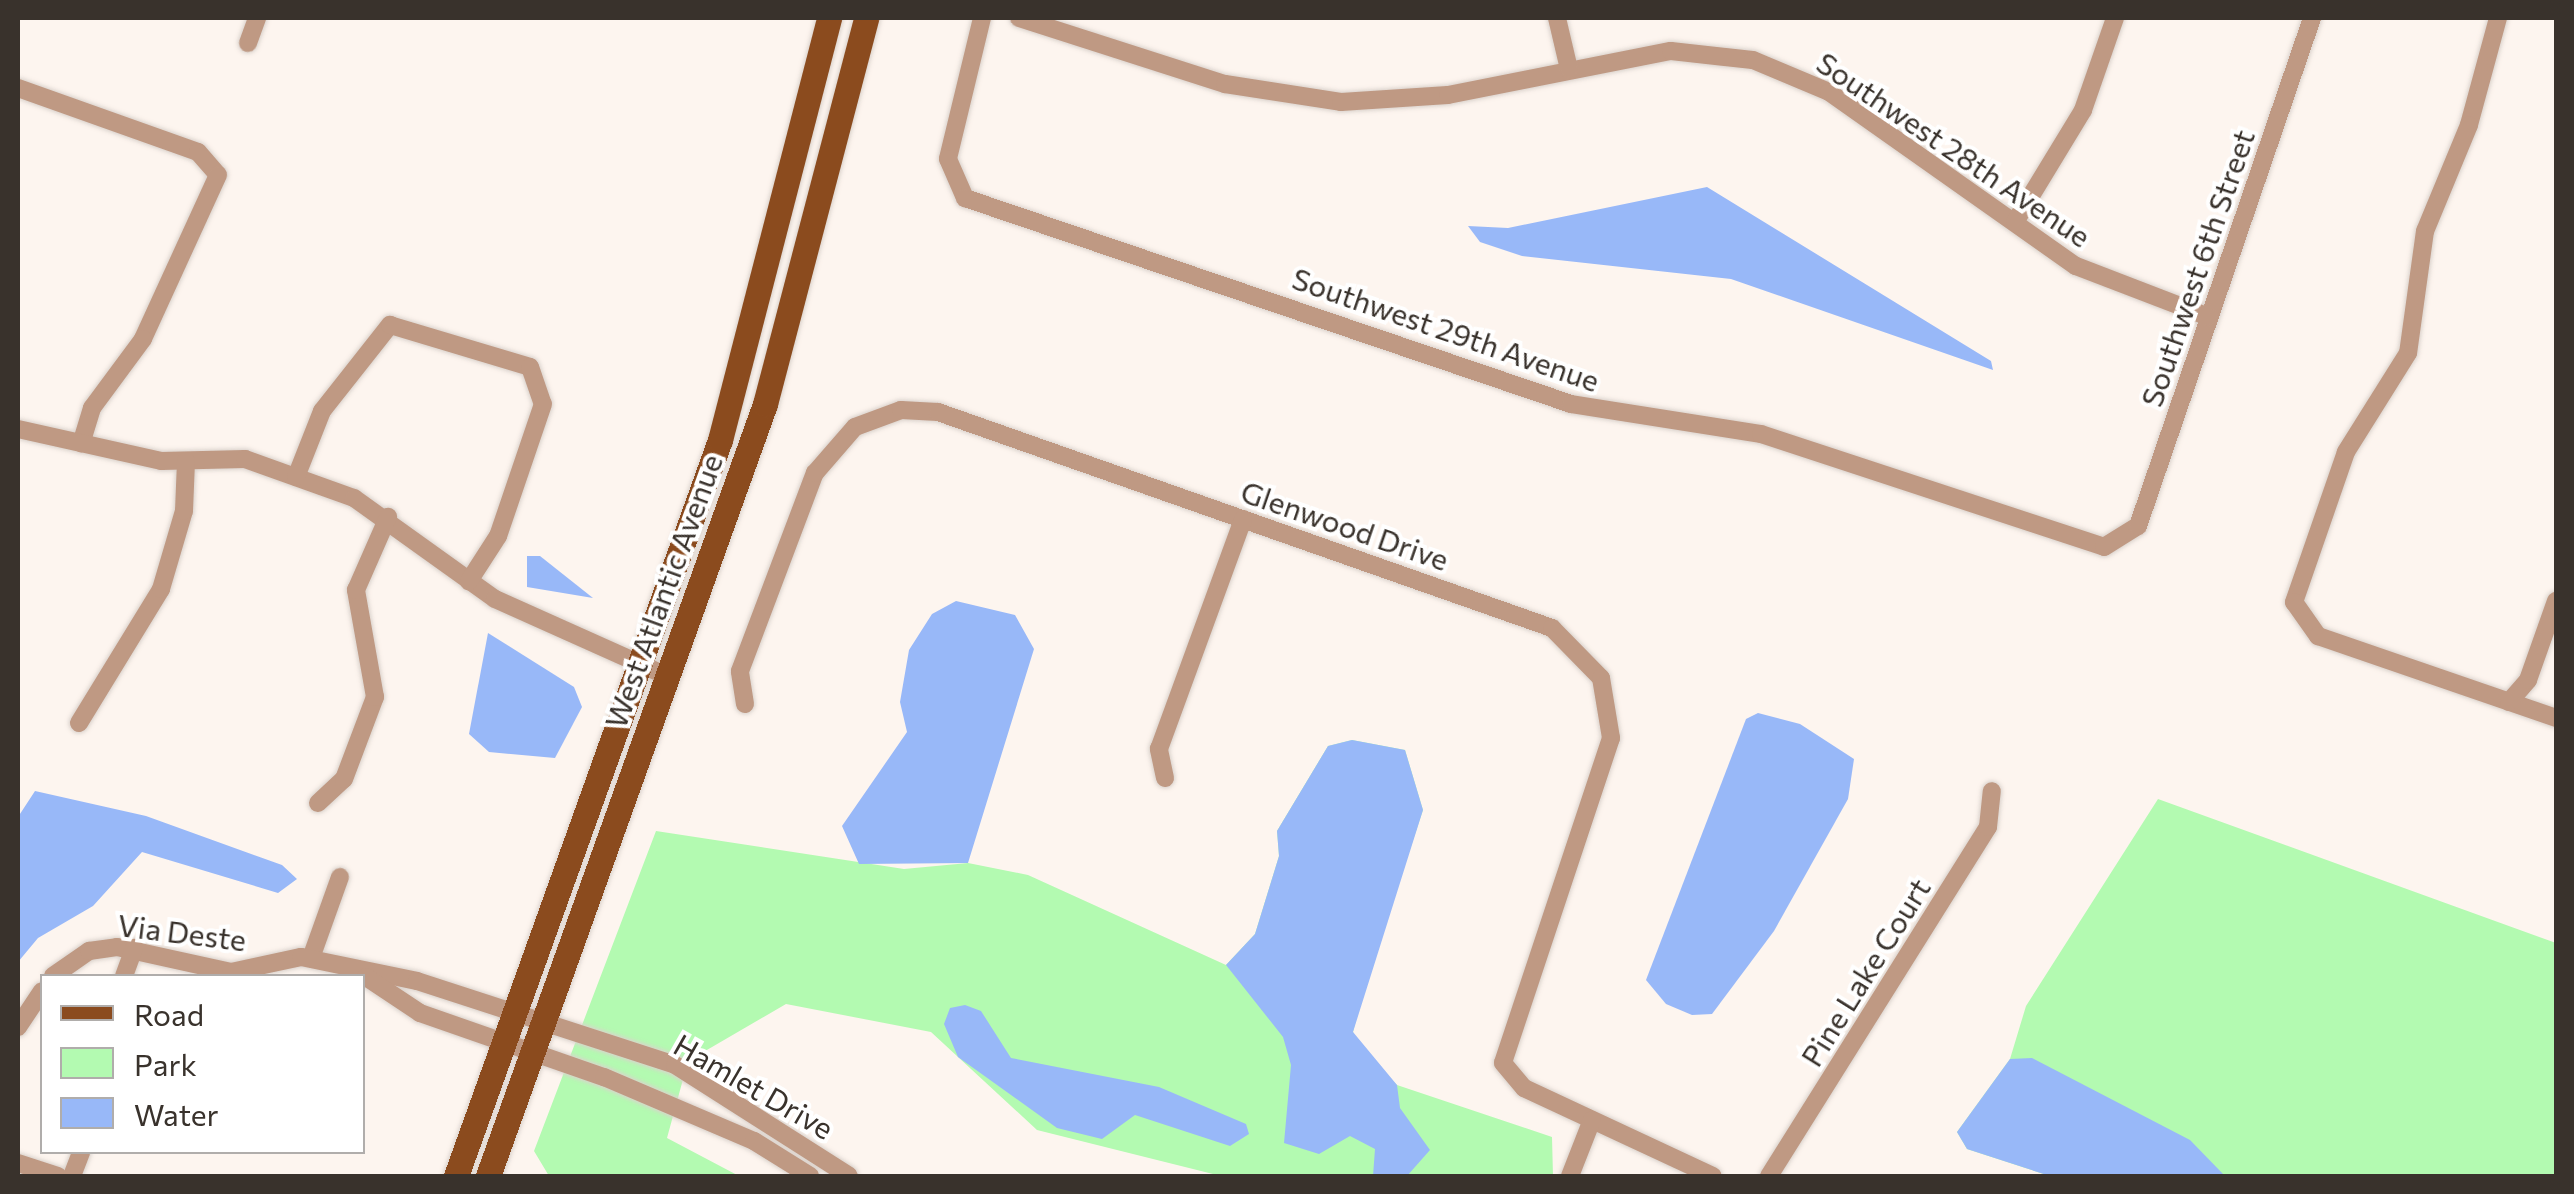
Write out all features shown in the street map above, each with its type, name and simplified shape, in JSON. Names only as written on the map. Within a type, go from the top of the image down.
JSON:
[{"type":"main road","name":"West Atlantic Avenue","points":[[456,1176],[745,359],[829,18]]},
{"type":"main road","name":"West Atlantic Avenue","points":[[488,1176],[790,323],[866,18]]},
{"type":"street","points":[[248,43],[257,18]]},
{"type":"street","name":"Southwest 29th Avenue","points":[[982,18],[947,170],[956,191],[975,202],[1571,404],[1761,434],[2104,547],[2132,535]]},
{"type":"street","name":"Southwest 28th Avenue","points":[[1019,18],[1225,84],[1309,100],[1416,100],[1682,51],[1787,71],[2076,266],[2209,317]]},
{"type":"street","points":[[1557,18],[1568,69]]},
{"type":"street","points":[[2015,222],[2083,110],[2115,18]]},
{"type":"street","name":"Southwest 6th Street","points":[[2132,535],[2312,18]]},
{"type":"street","points":[[2498,18],[2469,125],[2425,231],[2408,353],[2346,452],[2294,602],[2318,636],[2556,718]]},
{"type":"street","points":[[18,88],[198,152],[218,186],[82,443]]},
{"type":"street","points":[[296,477],[322,411],[381,330],[401,323],[530,367],[543,404],[498,536],[469,582]]},
{"type":"street","name":"Glenwood Drive","points":[[745,704],[740,671],[815,473],[836,442],[877,416],[938,412],[1540,623],[1595,668],[1611,714],[1608,750],[1502,1052],[1514,1082],[1713,1176]]},
{"type":"street","points":[[18,428],[186,461],[234,457],[296,477],[388,517],[469,582],[529,619],[667,676]]},
{"type":"street","points":[[79,723],[160,589],[184,512],[186,461]]},
{"type":"street","points":[[318,804],[344,778],[375,697],[356,590],[364,555],[388,517]]},
{"type":"street","points":[[1165,778],[1159,749],[1243,519]]},
{"type":"street","points":[[2510,702],[2528,680],[2556,602]]},
{"type":"street","name":"Pine Lake Court","points":[[1769,1176],[1988,827],[1992,790]]},
{"type":"street","points":[[311,958],[340,877]]},
{"type":"street","points":[[125,974],[134,948]]},
{"type":"street","name":"Via Deste","points":[[56,974],[90,951],[134,948],[231,972],[311,958],[348,972]]},
{"type":"street","name":"Via Deste","points":[[365,976],[514,1013]]},
{"type":"street","name":"Via Deste","points":[[365,982],[420,1013],[503,1045]]},
{"type":"street","points":[[18,1026],[40,994]]},
{"type":"street","name":"Hamlet Drive","points":[[514,1013],[544,1019],[675,1064],[849,1176]]},
{"type":"street","name":"Hamlet Drive","points":[[503,1045],[532,1052],[754,1141],[810,1176]]},
{"type":"street","points":[[1570,1176],[1592,1120]]},
{"type":"street","points":[[18,1163],[58,1176]]},
{"type":"green space","points":[[1352,740],[1405,750],[1423,810],[1353,1032],[1362,1051],[1397,1085],[1552,1137],[1553,1176],[1221,1176],[1037,1130],[931,1032],[786,1004],[688,1061],[667,1138],[739,1176],[549,1176],[534,1151],[656,831],[904,869],[968,863],[1028,875],[1226,965],[1255,934],[1279,856],[1277,831],[1328,746]]},
{"type":"green space","points":[[2158,799],[2556,943],[2556,1176],[2050,1176],[1967,1149],[1957,1132],[2010,1059],[2026,1006]]},
{"type":"water","points":[[1707,187],[1991,361],[1993,370],[1731,279],[1522,256],[1480,242],[1468,226],[1508,228]]},
{"type":"water","points":[[527,556],[540,556],[593,598],[527,587]]},
{"type":"water","points":[[956,601],[1015,615],[1034,649],[968,863],[859,864],[842,826],[907,732],[900,702],[909,650],[932,614]]},
{"type":"water","points":[[488,633],[574,687],[582,707],[555,758],[489,752],[469,734]]},
{"type":"water","points":[[1758,713],[1800,724],[1854,759],[1848,799],[1774,931],[1712,1014],[1692,1015],[1666,1004],[1646,980],[1746,719]]},
{"type":"water","points":[[1352,740],[1405,750],[1423,810],[1353,1032],[1397,1085],[1400,1108],[1430,1150],[1407,1176],[1373,1176],[1375,1149],[1350,1136],[1319,1154],[1284,1143],[1291,1065],[1283,1037],[1226,965],[1255,934],[1279,856],[1277,831],[1328,746]]},
{"type":"water","points":[[35,791],[146,816],[282,865],[297,879],[278,893],[142,852],[93,906],[38,938],[18,962],[18,817]]},
{"type":"water","points":[[965,1005],[981,1011],[1011,1058],[1159,1087],[1246,1124],[1249,1134],[1230,1146],[1135,1115],[1102,1139],[1057,1128],[958,1057],[944,1024],[950,1008]]},
{"type":"water","points":[[2032,1058],[2190,1140],[2225,1176],[2050,1176],[1967,1149],[1957,1132],[2010,1059]]}]
